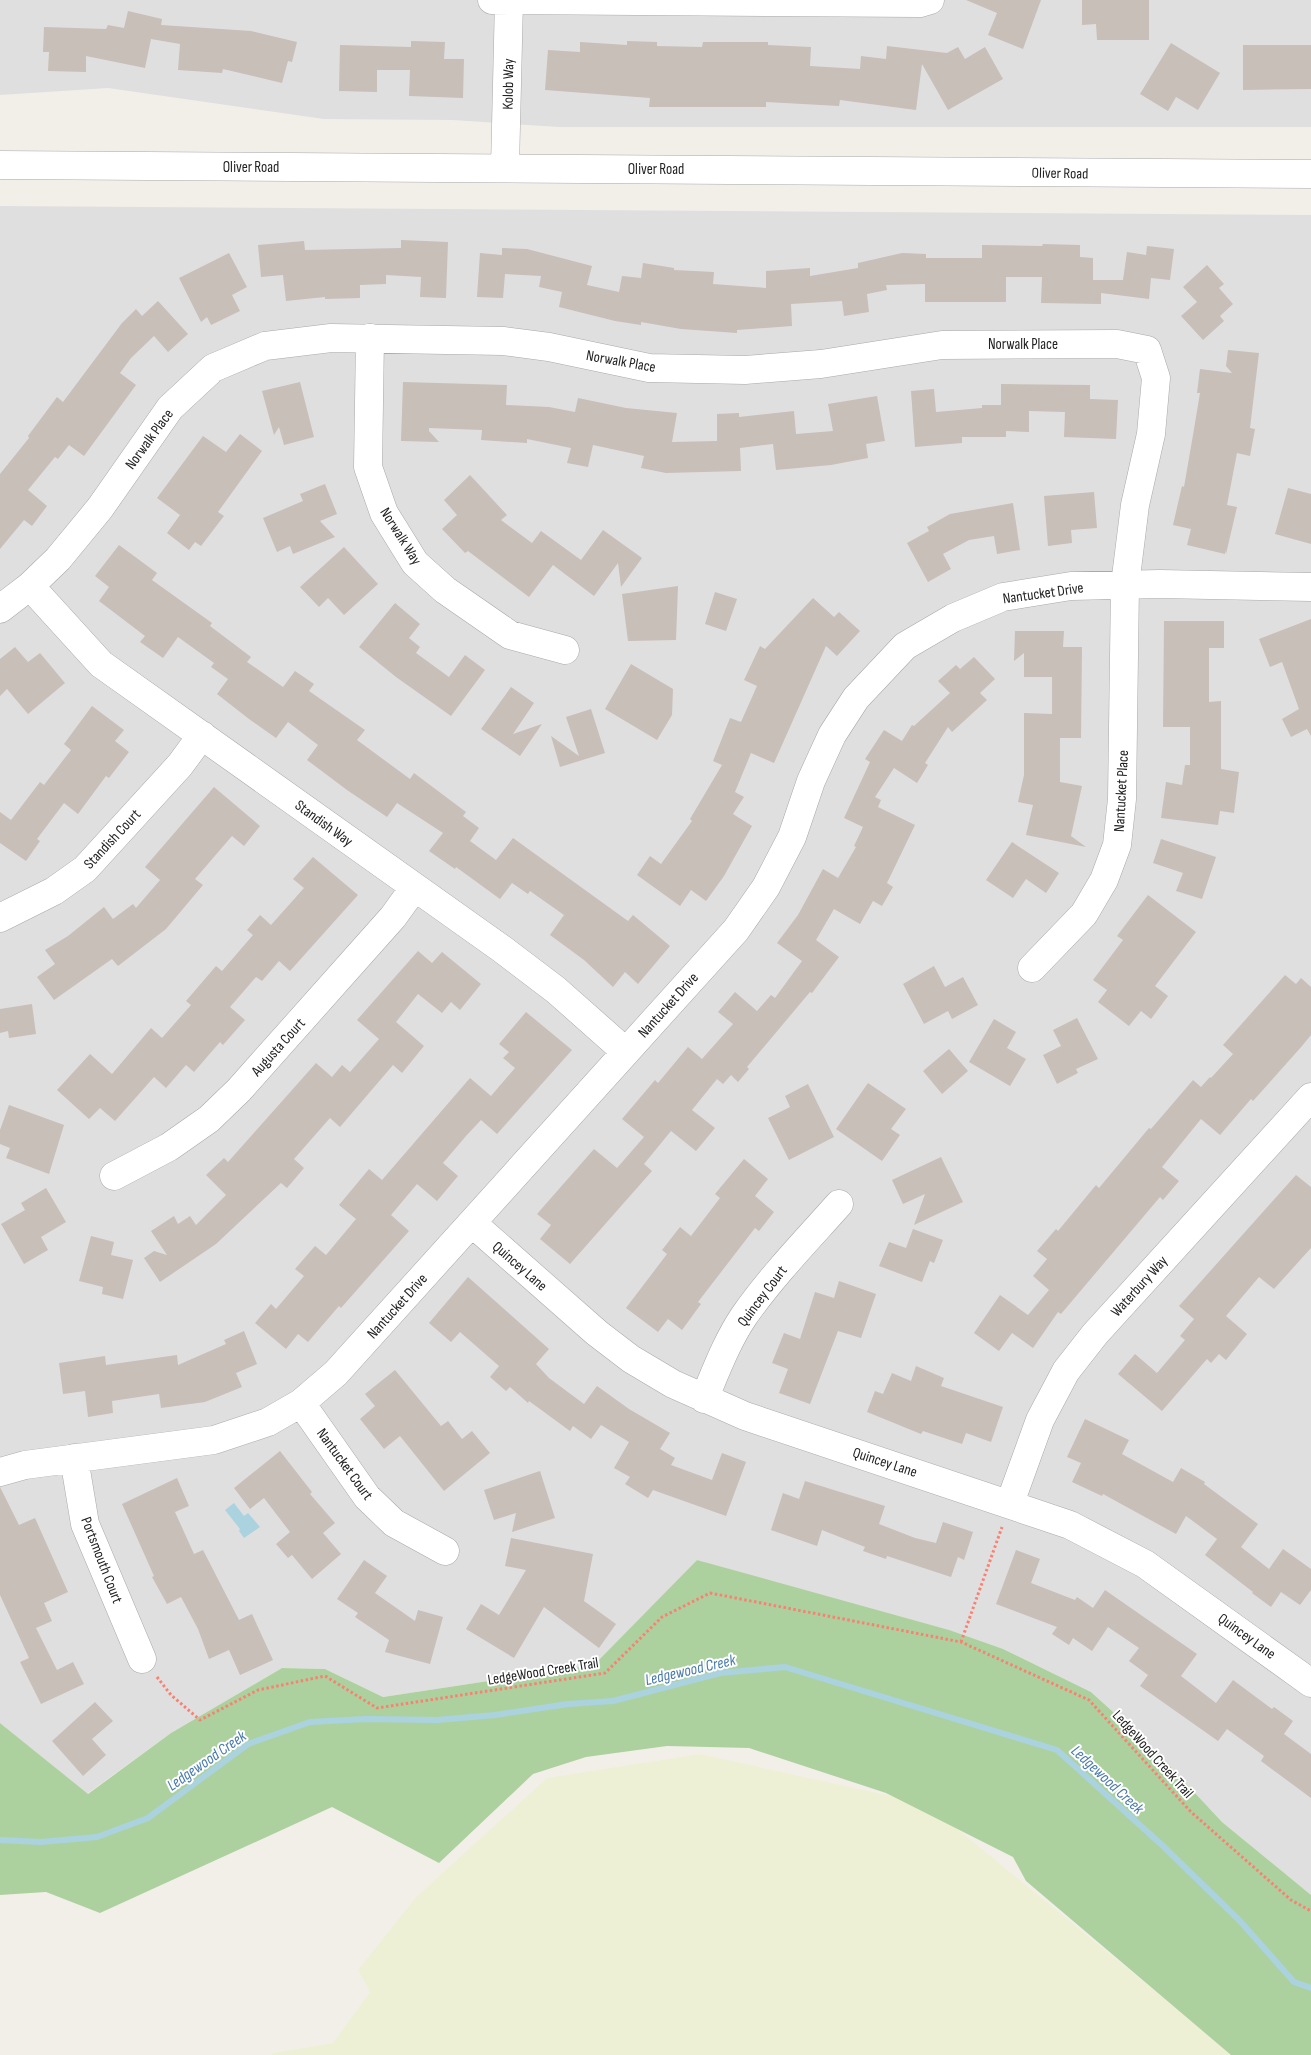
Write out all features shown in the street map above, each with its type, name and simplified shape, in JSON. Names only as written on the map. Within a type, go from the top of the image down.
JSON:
[{"type":"street","points":[[492,0],[920,3],[930,0]]},
{"type":"street","name":"Kolob Way","points":[[505,168],[509,0]]},
{"type":"street","name":"Oliver Road","points":[[0,164],[1311,174]]},
{"type":"street","name":"Norwalk Place","points":[[0,609],[30,586],[58,559],[100,508],[170,408],[213,368],[265,346],[331,338],[503,341],[549,347],[649,368],[745,370],[821,364],[942,345],[1117,344],[1147,350],[1156,378],[1151,434],[1132,522],[1125,585]]},
{"type":"street","name":"Norwalk Way","points":[[370,338],[368,467],[384,513],[415,562],[445,590],[510,635],[565,650]]},
{"type":"street","name":"Nantucket Place","points":[[1032,968],[1084,914],[1104,880],[1118,845],[1122,799],[1125,585]]},
{"type":"street","name":"Standish Way","points":[[30,586],[101,664],[502,949],[556,990],[626,1052]]},
{"type":"street","name":"Nantucket Drive","points":[[0,1472],[24,1465],[214,1440],[268,1422],[301,1404],[336,1373],[736,930],[766,887],[792,837],[811,781],[832,735],[856,698],[905,646],[953,618],[1003,597],[1070,586],[1311,587]]},
{"type":"street","name":"Standish Court","points":[[0,918],[54,891],[85,870],[180,765],[202,735]]},
{"type":"street","name":"Augusta Court","points":[[114,1176],[169,1147],[209,1119],[240,1090],[393,917],[414,888]]},
{"type":"street","name":"Waterbury Way","points":[[1010,1503],[1040,1420],[1066,1371],[1095,1334],[1311,1097]]},
{"type":"street","name":"Quincey Court","points":[[704,1399],[727,1346],[744,1316],[801,1246],[839,1204]]},
{"type":"street","name":"Quincey Lane","points":[[472,1223],[597,1333],[630,1358],[673,1384],[745,1416],[1010,1503],[1070,1525],[1145,1564],[1311,1683]]},
{"type":"street","name":"Nantucket Court","points":[[301,1404],[367,1497],[394,1522],[445,1550]]},
{"type":"street","name":"Portsmouth Court","points":[[74,1458],[86,1524],[142,1658]]},
{"type":"path","points":[[961,1642],[1010,1503]]},
{"type":"path","name":"LedgeWood Creek Trail","points":[[142,1658],[171,1695],[200,1720],[258,1690],[325,1676],[377,1708],[605,1673],[662,1618],[710,1593],[961,1642],[1089,1700],[1191,1812],[1291,1900],[1311,1910]]},
{"type":"shaded area","points":[[0,0],[1311,0],[1311,127],[559,127],[453,120],[324,119],[108,88],[0,95]]},
{"type":"shaded area","points":[[0,206],[1311,215],[1311,1895],[1222,1822],[1154,1749],[1091,1692],[1003,1649],[697,1560],[595,1665],[383,1697],[325,1669],[282,1668],[171,1733],[87,1794],[0,1723]]},
{"type":"green space","points":[[697,1560],[949,1630],[1003,1649],[1091,1692],[1154,1749],[1222,1822],[1311,1895],[1311,2055],[1231,2055],[1026,1881],[1013,1857],[886,1793],[749,1748],[667,1746],[586,1757],[533,1774],[439,1863],[332,1807],[100,1913],[46,1892],[0,1895],[0,1723],[88,1794],[171,1733],[282,1668],[325,1669],[383,1697],[594,1665]]},
{"type":"green space","points":[[700,1754],[927,1804],[1233,2055],[271,2055],[273,2053],[333,2043],[370,1992],[358,1970],[417,1896],[547,1778]]},
{"type":"water","points":[[234,1503],[244,1516],[248,1513],[260,1527],[244,1538],[239,1531],[240,1529],[225,1510]]},
{"type":"building","points":[[966,0],[1041,0],[1023,49],[988,35],[997,13]]},
{"type":"building","points":[[1082,0],[1149,0],[1149,40],[1097,40],[1096,24],[1082,25]]},
{"type":"building","points":[[128,11],[162,19],[161,25],[251,31],[297,42],[292,62],[288,61],[282,83],[223,69],[222,73],[178,70],[180,44],[151,39],[145,68],[86,56],[86,72],[48,71],[49,52],[43,52],[44,27],[106,29],[108,25],[124,28]]},
{"type":"building","points":[[411,41],[445,42],[444,59],[464,59],[463,98],[409,96],[410,70],[377,70],[377,92],[339,91],[340,45],[411,47]]},
{"type":"building","points":[[627,41],[657,42],[657,46],[702,47],[703,42],[768,42],[768,45],[811,47],[810,66],[860,69],[861,56],[886,59],[887,46],[947,53],[958,47],[965,59],[985,47],[1003,79],[948,110],[922,64],[916,110],[840,100],[839,106],[766,102],[766,107],[649,107],[650,98],[545,90],[548,50],[580,52],[580,42],[627,45]]},
{"type":"building","points":[[1171,43],[1220,73],[1198,110],[1176,97],[1168,111],[1140,94]]},
{"type":"building","points":[[1243,45],[1311,45],[1311,89],[1243,90]]},
{"type":"building","points":[[401,240],[448,242],[446,298],[420,297],[421,277],[386,275],[386,284],[360,285],[360,298],[325,299],[325,297],[286,301],[283,275],[261,277],[258,245],[304,241],[305,250],[401,248]]},
{"type":"building","points":[[1043,244],[1080,245],[1080,257],[1093,258],[1093,280],[1123,280],[1127,252],[1146,255],[1147,246],[1174,249],[1170,280],[1151,278],[1149,299],[1101,293],[1101,304],[1041,303],[1042,277],[1006,277],[1006,302],[925,302],[925,284],[886,285],[887,290],[867,294],[869,312],[844,316],[842,301],[791,304],[792,326],[737,330],[737,333],[681,329],[641,322],[641,325],[615,321],[559,307],[562,292],[539,287],[541,276],[505,274],[503,298],[477,297],[480,253],[502,255],[502,248],[527,249],[592,266],[587,285],[619,292],[622,276],[641,278],[643,263],[674,268],[674,270],[714,272],[713,284],[766,288],[766,271],[810,268],[810,276],[858,268],[858,263],[902,253],[926,254],[926,258],[982,258],[982,245],[1042,246]]},
{"type":"building","points":[[229,253],[247,287],[232,295],[240,311],[211,325],[207,317],[201,322],[179,278]]},
{"type":"building","points":[[1207,265],[1224,284],[1219,288],[1233,304],[1220,316],[1224,321],[1203,340],[1181,316],[1197,302],[1183,287]]},
{"type":"building","points":[[158,301],[188,334],[168,352],[154,336],[131,358],[120,373],[136,385],[84,456],[69,445],[58,459],[55,457],[28,490],[47,506],[32,526],[24,520],[0,549],[0,474],[29,438],[28,436],[57,397],[63,402],[122,323],[136,309],[142,316]]},
{"type":"building","points":[[1228,350],[1259,353],[1250,428],[1255,429],[1250,456],[1237,453],[1227,505],[1237,507],[1225,554],[1187,545],[1191,529],[1173,525],[1182,486],[1184,487],[1200,393],[1197,393],[1200,369],[1232,373],[1226,366]]},
{"type":"building","points":[[300,382],[314,437],[284,445],[279,427],[274,435],[262,391]]},
{"type":"building","points":[[403,382],[507,385],[506,405],[549,407],[575,412],[578,398],[626,408],[677,413],[672,442],[717,441],[717,414],[739,413],[739,417],[794,411],[796,434],[833,431],[828,404],[877,396],[885,441],[866,444],[868,458],[831,465],[776,470],[773,444],[740,448],[741,471],[666,473],[641,468],[644,456],[593,445],[588,467],[567,463],[571,448],[527,439],[527,443],[481,440],[482,430],[429,428],[429,431],[439,442],[401,441]]},
{"type":"building","points":[[1001,384],[1090,385],[1090,399],[1118,400],[1116,439],[1064,437],[1065,412],[1029,411],[1029,432],[1006,431],[1006,437],[962,437],[962,443],[915,447],[911,391],[934,389],[936,412],[982,408],[982,405],[1001,405]]},
{"type":"building","points":[[240,434],[262,451],[218,512],[224,516],[201,546],[195,542],[189,550],[167,533],[180,515],[157,498],[203,436],[226,452]]},
{"type":"building","points":[[470,475],[507,515],[501,520],[532,543],[541,531],[581,560],[603,530],[642,558],[621,587],[618,563],[594,596],[553,565],[529,597],[468,551],[465,553],[442,529],[457,515],[444,500]]},
{"type":"building","points":[[325,484],[337,514],[320,521],[335,537],[293,554],[290,546],[277,552],[263,518],[303,501],[300,494]]},
{"type":"building","points":[[1288,488],[1311,494],[1311,544],[1275,534]]},
{"type":"building","points":[[1094,492],[1097,528],[1071,530],[1072,543],[1048,546],[1044,496]]},
{"type":"building","points":[[1013,503],[1020,550],[997,554],[994,536],[969,540],[943,554],[951,569],[928,582],[907,543],[929,531],[927,527],[950,514]]},
{"type":"building","points":[[119,545],[157,573],[152,580],[212,623],[210,626],[251,657],[247,662],[283,687],[295,671],[314,684],[309,691],[365,730],[357,740],[410,779],[414,773],[466,812],[463,816],[479,828],[470,841],[496,860],[513,838],[628,921],[633,915],[670,946],[638,984],[625,972],[613,987],[584,960],[550,935],[564,915],[530,891],[528,894],[512,883],[500,899],[456,867],[455,869],[429,851],[443,833],[397,803],[387,817],[347,790],[307,760],[318,745],[288,722],[276,738],[249,719],[217,694],[228,679],[211,667],[214,663],[178,637],[163,658],[140,642],[145,636],[99,601],[109,587],[95,576]]},
{"type":"building","points":[[344,547],[378,584],[344,615],[328,598],[319,607],[300,587]]},
{"type":"building","points":[[678,586],[676,640],[628,641],[622,594]]},
{"type":"building","points":[[715,592],[737,599],[726,631],[705,624]]},
{"type":"building","points":[[813,598],[834,617],[839,612],[860,631],[837,656],[826,646],[774,763],[751,753],[735,792],[744,797],[733,814],[752,826],[724,876],[706,901],[691,890],[680,906],[637,875],[650,856],[661,864],[692,821],[690,819],[722,765],[713,761],[730,718],[741,722],[757,686],[744,680],[760,646],[765,649]]},
{"type":"building","points":[[395,603],[420,624],[409,638],[420,647],[416,653],[449,677],[465,655],[485,670],[451,716],[396,677],[359,647]]},
{"type":"building","points":[[1311,619],[1311,736],[1307,729],[1291,737],[1282,719],[1299,709],[1282,662],[1270,667],[1259,639]]},
{"type":"building","points":[[1164,621],[1224,621],[1224,648],[1209,648],[1209,702],[1221,701],[1221,769],[1239,772],[1234,813],[1220,811],[1218,825],[1161,818],[1166,782],[1182,785],[1185,765],[1190,765],[1190,727],[1163,727]]},
{"type":"building","points":[[1015,631],[1064,631],[1063,647],[1082,647],[1081,738],[1060,738],[1060,782],[1082,786],[1071,836],[1086,847],[1026,835],[1033,805],[1018,802],[1024,775],[1024,713],[1052,714],[1052,677],[1024,677],[1024,653],[1014,661]]},
{"type":"building","points":[[15,647],[28,662],[40,653],[65,683],[28,714],[7,689],[0,696],[0,659]]},
{"type":"building","points":[[974,657],[995,679],[980,693],[987,700],[952,732],[948,727],[925,763],[928,765],[917,783],[894,768],[875,797],[881,800],[878,807],[915,825],[887,883],[893,887],[882,906],[873,901],[860,924],[834,909],[816,940],[839,957],[812,993],[810,992],[747,1067],[749,1069],[738,1082],[731,1075],[723,1084],[717,1079],[692,1110],[715,1128],[696,1151],[671,1131],[644,1164],[652,1171],[570,1264],[540,1239],[551,1225],[537,1214],[594,1149],[617,1168],[644,1137],[622,1119],[655,1080],[658,1083],[688,1047],[702,1059],[733,1024],[718,1012],[735,992],[757,1011],[771,995],[775,998],[802,961],[777,943],[798,915],[823,869],[838,878],[856,847],[854,846],[863,827],[844,818],[870,762],[865,759],[884,730],[902,741],[912,725],[914,726],[950,693],[938,681],[956,665],[960,669]]},
{"type":"building","points":[[631,664],[673,689],[672,715],[657,740],[605,709]]},
{"type":"building","points":[[511,687],[534,703],[513,734],[542,724],[520,756],[481,729]]},
{"type":"building","points":[[92,706],[124,730],[115,741],[129,752],[109,778],[106,776],[78,814],[64,803],[37,839],[40,841],[26,861],[0,843],[0,812],[11,820],[40,782],[44,785],[71,750],[64,744]]},
{"type":"building","points":[[591,709],[605,753],[560,767],[551,736],[579,756],[566,717]]},
{"type":"building","points":[[214,787],[260,826],[244,846],[232,836],[195,879],[203,885],[166,929],[118,966],[112,959],[54,1000],[37,977],[55,964],[45,950],[68,936],[104,907],[113,919],[133,904],[136,908],[160,880],[145,867]]},
{"type":"building","points":[[1161,839],[1216,857],[1202,899],[1176,891],[1183,873],[1153,863]]},
{"type":"building","points":[[1012,842],[1059,873],[1046,893],[1026,879],[1013,898],[986,880]]},
{"type":"building","points":[[313,857],[358,895],[290,971],[279,961],[262,981],[256,977],[230,1007],[245,1020],[223,1045],[220,1042],[194,1072],[186,1065],[166,1088],[154,1077],[115,1121],[100,1108],[89,1119],[57,1090],[90,1054],[112,1074],[151,1028],[162,1038],[191,1005],[186,1001],[216,966],[222,971],[253,935],[247,930],[260,915],[271,925],[304,888],[293,879]]},
{"type":"building","points":[[1148,895],[1196,932],[1155,986],[1168,996],[1151,1019],[1141,1011],[1129,1026],[1098,1002],[1107,990],[1093,980],[1123,940],[1117,936]]},
{"type":"building","points":[[418,951],[432,963],[442,952],[481,984],[460,1010],[451,1002],[442,1013],[418,994],[396,1022],[424,1046],[402,1073],[393,1065],[340,1127],[330,1118],[294,1159],[304,1168],[287,1188],[281,1183],[216,1244],[160,1282],[144,1258],[154,1251],[167,1255],[151,1231],[174,1216],[178,1224],[190,1216],[196,1225],[226,1195],[206,1175],[224,1158],[228,1162],[316,1063],[332,1077],[342,1065],[350,1072],[379,1039],[357,1020]]},
{"type":"building","points":[[934,966],[945,987],[963,977],[978,1005],[952,1019],[948,1011],[924,1024],[903,984]]},
{"type":"building","points":[[1285,975],[1296,984],[1301,978],[1311,987],[1311,1035],[1302,1046],[1253,1101],[1251,1099],[1220,1135],[1201,1119],[1162,1167],[1179,1181],[1163,1200],[1160,1197],[1061,1314],[1058,1312],[1033,1348],[1012,1333],[999,1351],[974,1333],[1000,1295],[1028,1315],[1049,1290],[1033,1276],[1047,1259],[1037,1251],[1056,1229],[1058,1231],[1096,1185],[1099,1188],[1149,1128],[1151,1129],[1193,1080],[1201,1087],[1233,1054],[1223,1045]]},
{"type":"building","points":[[32,1004],[36,1034],[9,1038],[8,1031],[0,1033],[0,1009]]},
{"type":"building","points":[[526,1012],[572,1050],[497,1134],[481,1120],[466,1136],[443,1163],[458,1176],[437,1201],[417,1184],[391,1215],[409,1231],[341,1308],[339,1306],[308,1342],[298,1334],[286,1349],[255,1323],[271,1304],[276,1309],[304,1276],[295,1269],[315,1246],[326,1255],[356,1219],[339,1205],[369,1169],[382,1180],[470,1078],[491,1096],[515,1068],[503,1058],[509,1052],[499,1044]]},
{"type":"building","points":[[1077,1018],[1098,1059],[1076,1069],[1078,1073],[1057,1084],[1043,1055],[1061,1046],[1053,1030]]},
{"type":"building","points":[[994,1019],[1016,1032],[1007,1048],[1026,1059],[1010,1086],[969,1062]]},
{"type":"building","points":[[949,1049],[968,1071],[942,1094],[923,1071]]},
{"type":"building","points":[[868,1083],[906,1109],[891,1129],[900,1135],[882,1161],[836,1129]]},
{"type":"building","points":[[808,1084],[834,1137],[789,1160],[768,1118],[790,1107],[785,1096]]},
{"type":"building","points":[[9,1105],[64,1125],[49,1174],[6,1158],[10,1148],[0,1144],[0,1130]]},
{"type":"building","points":[[941,1157],[963,1202],[914,1225],[925,1194],[903,1204],[892,1180]]},
{"type":"building","points":[[744,1159],[768,1179],[755,1196],[774,1212],[759,1231],[755,1228],[698,1302],[701,1304],[682,1330],[668,1319],[658,1332],[626,1308],[667,1254],[662,1250],[680,1227],[691,1236],[720,1198],[715,1194]]},
{"type":"building","points":[[1296,1175],[1311,1187],[1311,1248],[1274,1289],[1259,1277],[1226,1316],[1247,1334],[1226,1360],[1219,1354],[1211,1363],[1207,1359],[1162,1411],[1118,1374],[1135,1354],[1157,1373],[1185,1340],[1180,1336],[1194,1319],[1179,1306]]},
{"type":"building","points":[[46,1188],[66,1222],[41,1237],[48,1250],[24,1264],[1,1224],[25,1210],[21,1203]]},
{"type":"building","points":[[913,1229],[943,1240],[934,1263],[930,1261],[922,1282],[879,1266],[889,1242],[906,1248]]},
{"type":"building","points":[[91,1236],[114,1242],[111,1255],[133,1260],[123,1299],[102,1294],[103,1287],[79,1281]]},
{"type":"building","points":[[468,1277],[549,1349],[536,1364],[549,1378],[584,1404],[597,1386],[629,1409],[670,1433],[660,1449],[675,1458],[671,1465],[712,1480],[722,1453],[746,1462],[726,1516],[653,1490],[648,1498],[625,1484],[630,1477],[614,1468],[629,1442],[601,1425],[591,1439],[573,1426],[570,1431],[529,1401],[528,1403],[510,1387],[506,1391],[490,1377],[499,1366],[460,1332],[451,1342],[429,1323]]},
{"type":"building","points":[[839,1281],[876,1294],[861,1338],[838,1331],[810,1404],[779,1393],[788,1369],[772,1363],[784,1333],[800,1339],[815,1292],[834,1298]]},
{"type":"building","points":[[244,1331],[257,1364],[236,1373],[242,1387],[205,1402],[161,1408],[159,1394],[112,1401],[113,1413],[88,1417],[85,1391],[63,1394],[59,1363],[105,1356],[106,1365],[177,1355],[178,1365],[226,1344],[224,1340]]},
{"type":"building","points":[[916,1366],[944,1378],[941,1386],[1003,1407],[991,1442],[966,1433],[962,1444],[923,1431],[921,1434],[867,1412],[875,1391],[883,1394],[892,1373],[911,1381]]},
{"type":"building","points":[[395,1370],[441,1426],[448,1421],[462,1439],[472,1431],[490,1453],[444,1491],[400,1436],[384,1449],[360,1419],[375,1406],[365,1394]]},
{"type":"building","points":[[1085,1419],[1129,1440],[1122,1454],[1173,1482],[1181,1468],[1205,1482],[1204,1484],[1258,1524],[1241,1547],[1269,1569],[1283,1549],[1311,1569],[1311,1590],[1300,1605],[1281,1592],[1271,1607],[1252,1593],[1205,1555],[1217,1539],[1186,1516],[1176,1534],[1103,1494],[1102,1496],[1072,1482],[1081,1463],[1067,1457]]},
{"type":"building","points":[[280,1451],[312,1492],[310,1494],[335,1523],[323,1533],[341,1554],[312,1579],[292,1555],[288,1558],[276,1544],[290,1532],[264,1498],[250,1509],[234,1488]]},
{"type":"building","points":[[540,1471],[555,1518],[512,1532],[516,1513],[494,1520],[484,1490]]},
{"type":"building","points":[[177,1478],[189,1506],[175,1512],[194,1554],[203,1550],[239,1620],[252,1614],[273,1660],[240,1675],[229,1650],[209,1659],[198,1629],[181,1597],[167,1604],[152,1577],[154,1576],[122,1504]]},
{"type":"building","points":[[805,1481],[885,1506],[879,1524],[915,1538],[936,1543],[943,1522],[973,1532],[964,1560],[958,1557],[951,1577],[887,1556],[886,1559],[863,1551],[865,1547],[822,1530],[817,1546],[771,1530],[783,1493],[799,1499]]},
{"type":"building","points":[[0,1487],[19,1525],[35,1518],[68,1592],[44,1603],[52,1621],[36,1628],[57,1670],[73,1662],[84,1684],[41,1704],[20,1662],[29,1658],[0,1595]]},
{"type":"building","points":[[511,1538],[593,1554],[584,1601],[616,1624],[599,1648],[544,1607],[514,1658],[466,1629],[481,1604],[499,1615],[526,1570],[505,1566]]},
{"type":"building","points":[[1016,1550],[1040,1559],[1031,1583],[1075,1600],[1077,1597],[1093,1608],[1105,1590],[1197,1654],[1181,1676],[1216,1703],[1233,1680],[1272,1709],[1274,1707],[1293,1721],[1284,1734],[1311,1754],[1311,1798],[1261,1761],[1264,1756],[1227,1729],[1218,1741],[1140,1686],[1148,1675],[1129,1661],[1139,1648],[1108,1627],[1092,1651],[1073,1638],[1069,1645],[1052,1634],[1057,1627],[996,1604]]},
{"type":"building","points":[[364,1560],[387,1576],[375,1593],[415,1621],[418,1610],[443,1617],[430,1664],[385,1652],[389,1640],[355,1617],[358,1613],[337,1599]]},
{"type":"building","points":[[95,1702],[113,1721],[92,1739],[106,1755],[83,1776],[52,1741]]},
{"type":"waterway","name":"Ledgewood Creek","points":[[0,1840],[41,1842],[97,1837],[148,1818],[248,1744],[310,1722],[366,1719],[437,1720],[495,1715],[568,1704],[613,1701],[720,1673],[785,1667],[1057,1750],[1163,1846],[1240,1921],[1294,1982],[1311,1988]]}]
